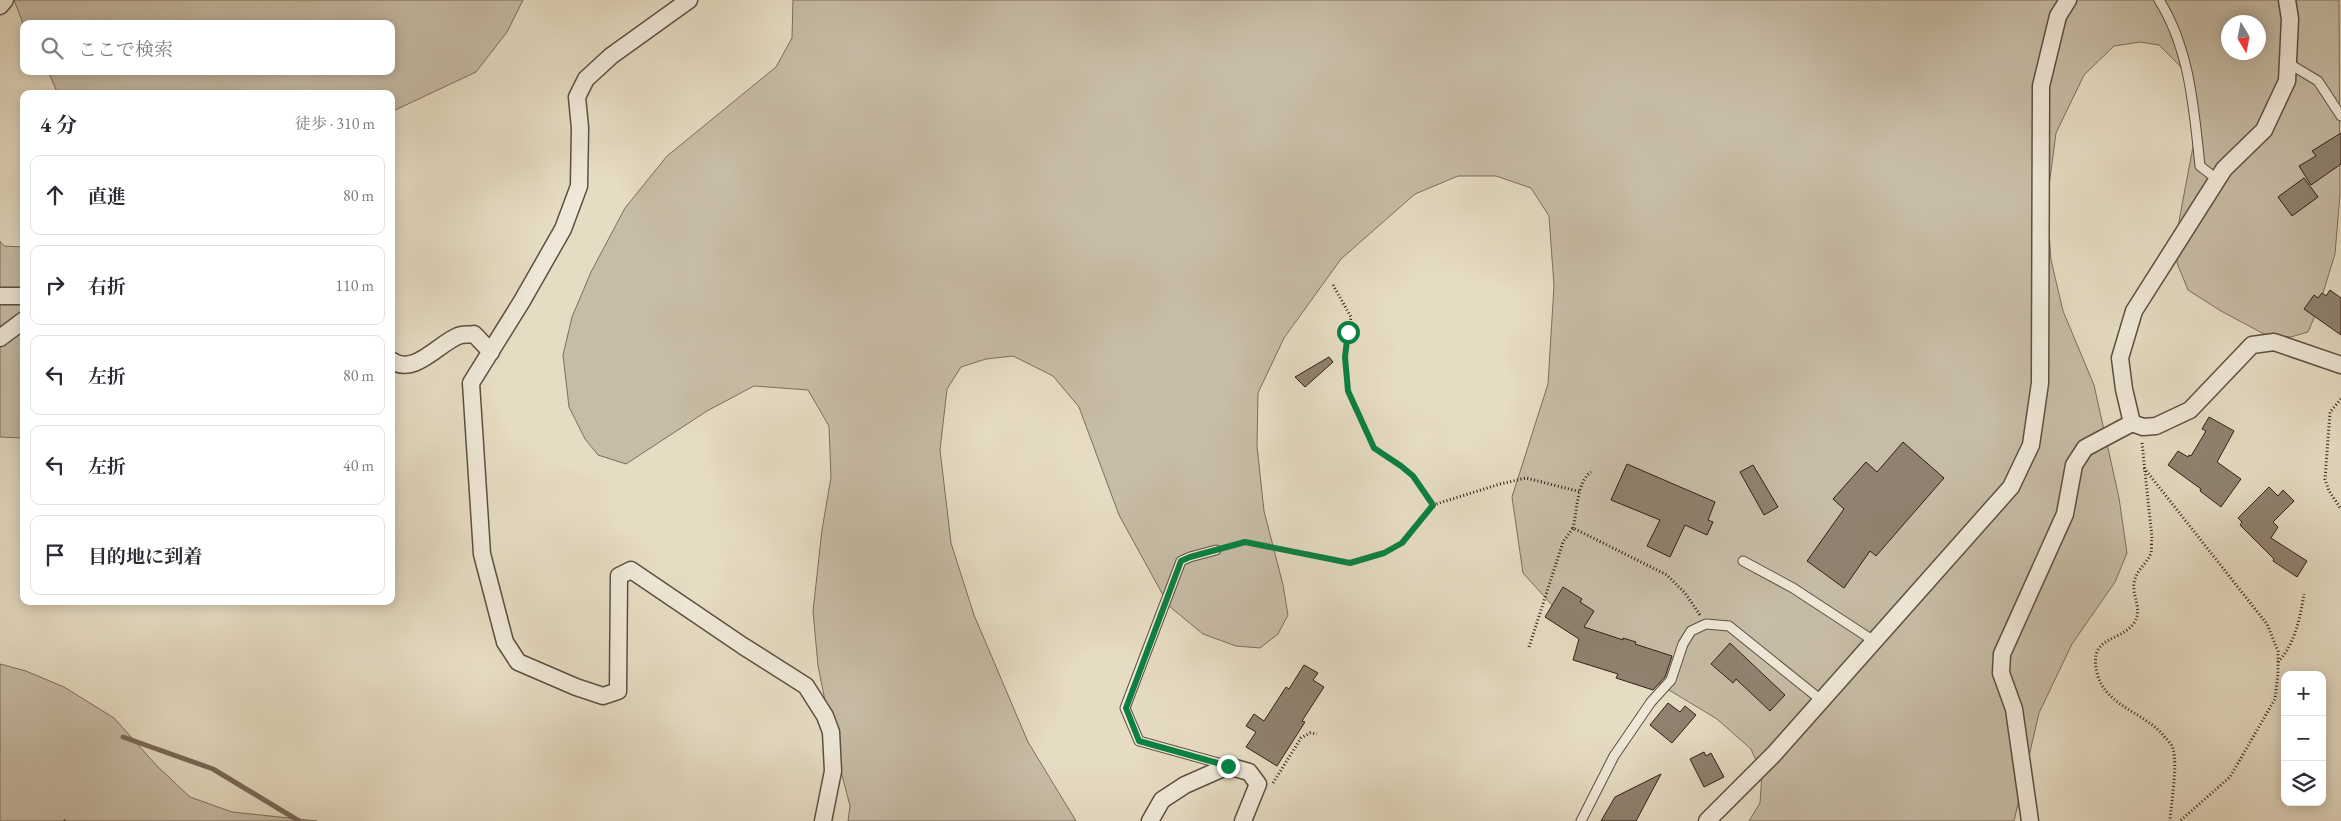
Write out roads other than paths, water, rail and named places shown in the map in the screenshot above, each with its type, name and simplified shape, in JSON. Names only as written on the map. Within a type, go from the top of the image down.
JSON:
[{"type":"street","points":[[0,6],[5,0]]},
{"type":"street","points":[[689,0],[611,56],[586,80],[577,97],[580,128],[578,186],[563,229],[471,383],[482,554],[505,642],[518,662],[576,687],[603,696],[618,691],[620,683],[619,576],[631,570],[702,619],[806,686],[825,716],[831,732],[834,771],[823,821]]},
{"type":"street","points":[[1707,821],[1774,754],[2011,487],[2031,445],[2040,383],[2041,86],[2058,16],[2068,0]]},
{"type":"street","points":[[2138,425],[2124,389],[2120,358],[2134,311],[2224,169],[2264,130],[2287,81],[2290,19],[2287,0]]},
{"type":"street","points":[[0,296],[20,296]]},
{"type":"street","points":[[0,338],[20,323]]},
{"type":"street","points":[[395,363],[408,366],[459,336],[474,334],[491,352]]},
{"type":"street","points":[[2030,821],[2014,709],[2001,673],[2002,654],[2065,514],[2074,465],[2086,448],[2138,425],[2156,426],[2190,410],[2252,345],[2274,342],[2341,365]]},
{"type":"street","points":[[1150,821],[1162,800],[1186,785],[1228,766],[1249,772],[1258,784],[1243,821]]},
{"type":"lane","points":[[2158,0],[2167,13],[2187,71],[2193,97],[2200,166],[2218,180]]},
{"type":"lane","points":[[2288,63],[2318,80],[2341,116]]},
{"type":"lane","points":[[1216,550],[1181,561],[1126,708],[1139,741],[1228,766]]},
{"type":"lane","points":[[1743,561],[1793,588],[1874,641]]},
{"type":"lane","points":[[1581,821],[1614,756],[1651,702],[1671,680],[1683,644],[1691,631],[1706,624],[1729,626],[1822,700]]},
{"type":"waterway","points":[[123,737],[213,769],[299,821]]}]
